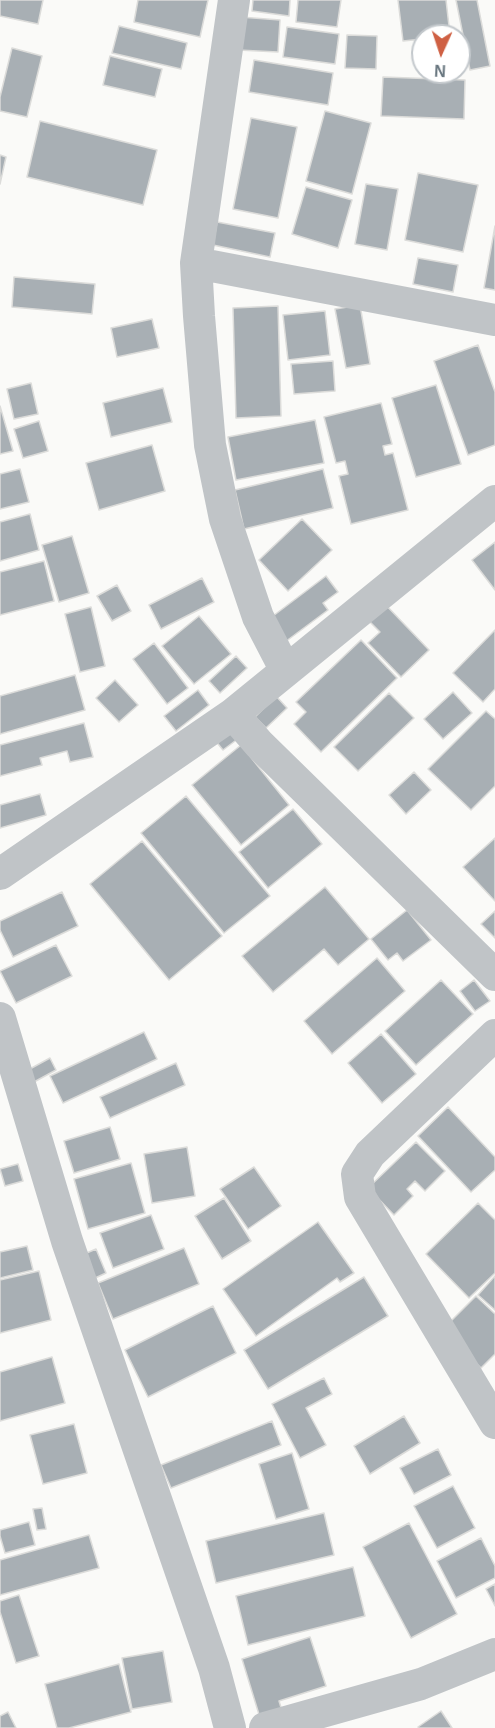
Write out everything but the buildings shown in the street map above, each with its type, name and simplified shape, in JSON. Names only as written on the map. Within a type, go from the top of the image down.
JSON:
[{"type":"street","points":[[234,0],[196,263],[199,316],[210,445],[225,519],[258,617],[286,671]]},
{"type":"street","points":[[196,263],[495,320]]},
{"type":"street","points":[[0,874],[232,714],[495,501]]},
{"type":"street","points":[[232,714],[259,744],[495,975]]},
{"type":"street","points":[[0,1018],[67,1241],[211,1656],[230,1728]]},
{"type":"street","points":[[495,1035],[369,1154],[357,1174],[360,1197],[495,1424]]},
{"type":"street","points":[[265,1728],[421,1684],[495,1654]]}]
